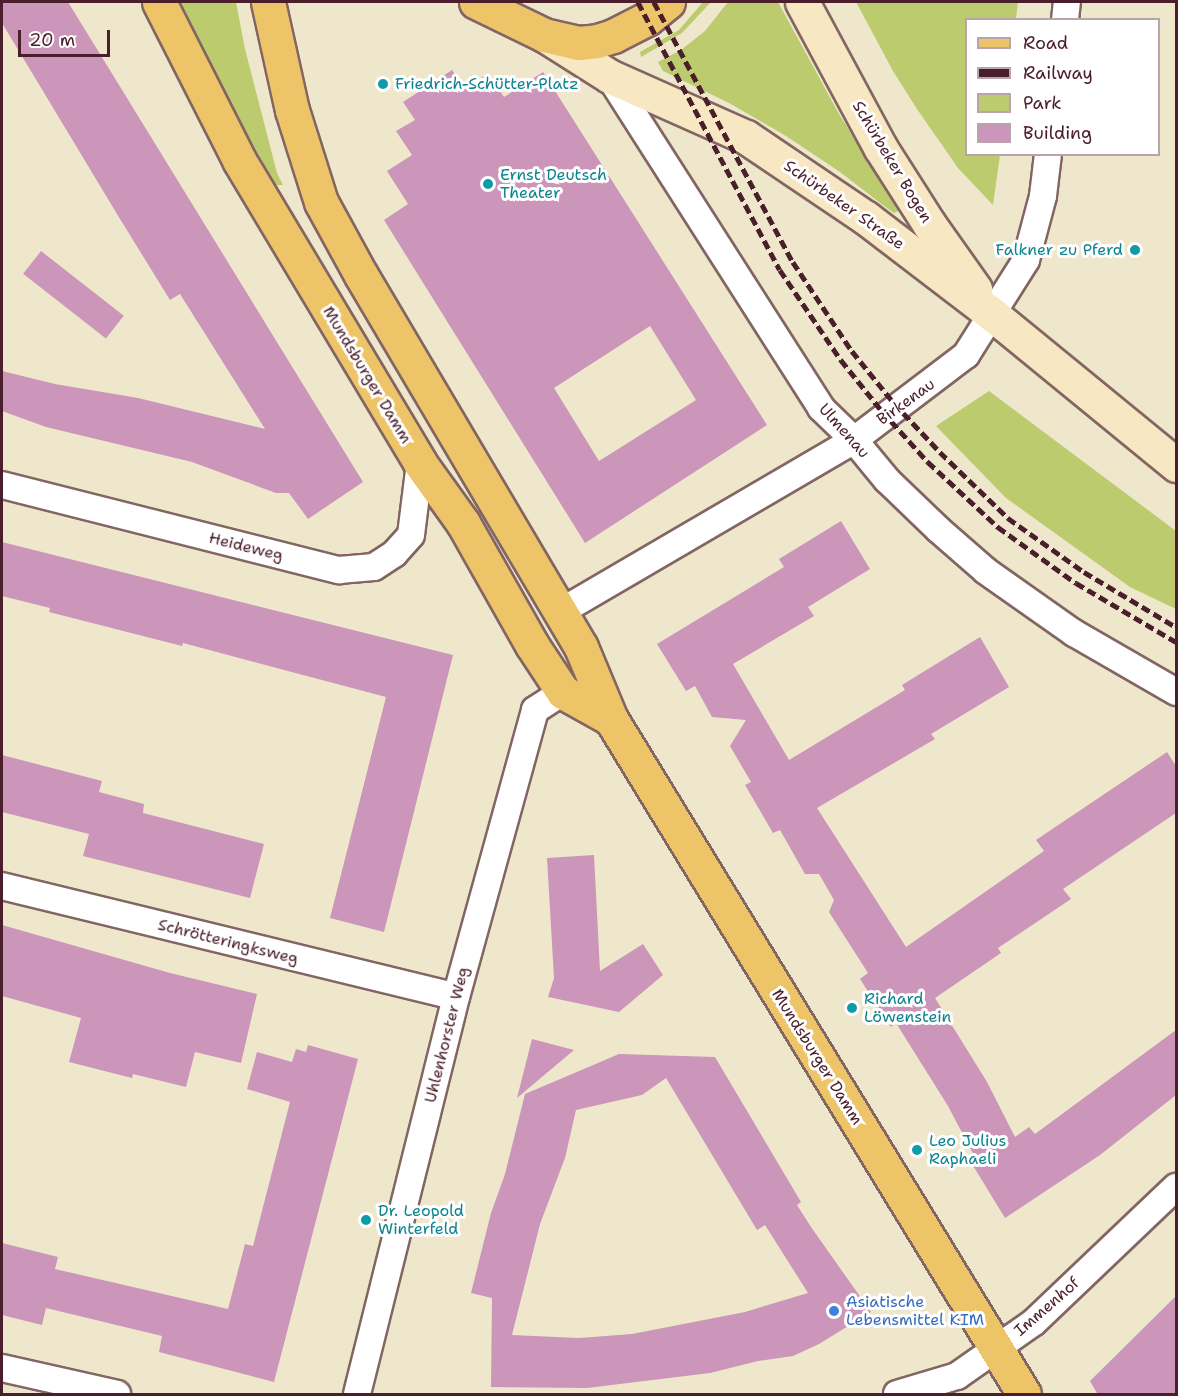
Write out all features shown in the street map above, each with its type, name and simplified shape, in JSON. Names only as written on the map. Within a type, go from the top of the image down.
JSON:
[{"type":"main road","name":"Mundsburger Damm","points":[[159,2],[239,160],[420,463],[463,523],[532,645],[563,692],[610,719]]},
{"type":"main road","name":"Mundsburger Damm","points":[[267,2],[292,110],[321,202],[366,285],[582,647],[610,719],[1024,1395]]},
{"type":"main road","name":"Schürbeker Straße","points":[[476,2],[544,35],[609,76],[746,137],[866,218],[993,315],[1176,465]]},
{"type":"main road","points":[[544,35],[579,43],[597,41],[647,19],[668,2]]},
{"type":"main road","name":"Schürbeker Bogen","points":[[802,2],[880,147],[929,224],[993,315]]},
{"type":"street","points":[[1065,18],[1067,2]]},
{"type":"street","name":"Ulmenau","points":[[609,76],[821,408],[854,440],[887,480],[986,571],[1074,633],[1176,692]]},
{"type":"street","name":"Birkenau","points":[[560,612],[854,440],[966,355],[1026,260],[1043,196],[1048,156]]},
{"type":"street","name":"Heideweg","points":[[2,485],[339,570],[374,567],[394,554],[411,535],[420,463]]},
{"type":"street","name":"Uhlenhorster Weg","points":[[357,1395],[456,997],[535,710],[563,692]]},
{"type":"street","name":"Schrötteringksweg","points":[[2,886],[456,997]]},
{"type":"street","name":"Immenhof","points":[[897,1395],[957,1376],[1034,1322],[1176,1187]]},
{"type":"street","points":[[2,1368],[117,1395]]},
{"type":"green space","points":[[176,2],[236,2],[245,49],[277,173],[283,185],[276,185],[202,56]]},
{"type":"green space","points":[[703,2],[711,2],[682,33],[641,57],[640,52],[679,30]]},
{"type":"green space","points":[[728,2],[778,2],[839,114],[869,162],[898,202],[900,210],[894,213],[840,172],[786,136],[729,103],[663,71],[658,62],[681,50],[705,31]]},
{"type":"green space","points":[[856,2],[1018,2],[1016,18],[965,18],[965,156],[1000,156],[993,205],[958,168],[893,71]]},
{"type":"green space","points":[[989,391],[1176,531],[1176,609],[1130,587],[1006,498],[936,426]]},
{"type":"building","points":[[2,2],[68,2],[363,482],[308,519],[289,493],[276,493],[192,462],[46,427],[2,411],[2,371],[55,384],[138,398],[265,429],[180,294],[170,300],[117,214],[2,23]]},
{"type":"building","points":[[452,70],[464,89],[488,74],[504,97],[543,72],[767,425],[585,543],[384,220],[408,204],[387,171],[412,155],[396,131],[415,120],[403,102]],"holes":[[[650,326],[696,400],[599,461],[554,388]]]},
{"type":"building","points":[[41,251],[124,316],[106,338],[23,274]]},
{"type":"building","points":[[841,521],[870,569],[808,607],[814,616],[733,664],[789,760],[905,690],[902,685],[980,637],[1009,687],[931,734],[935,739],[817,808],[906,947],[1044,851],[1036,840],[1167,752],[1176,766],[1176,813],[1063,889],[1071,899],[998,948],[1001,953],[935,998],[987,1082],[1015,1137],[1029,1127],[1035,1134],[1176,1030],[1176,1095],[1100,1155],[1005,1218],[972,1164],[977,1161],[948,1106],[896,1023],[891,1027],[860,979],[868,973],[829,912],[834,900],[819,874],[805,874],[780,830],[773,833],[745,785],[751,782],[730,746],[746,720],[712,717],[695,686],[686,691],[657,644],[784,567],[779,559]]},
{"type":"building","points":[[2,542],[453,655],[384,932],[330,918],[386,697],[183,643],[182,646],[49,612],[50,608],[2,596]]},
{"type":"building","points":[[2,755],[102,781],[99,792],[144,804],[143,813],[264,844],[250,898],[83,856],[89,834],[2,812]]},
{"type":"building","points":[[594,855],[600,971],[643,944],[663,975],[619,1012],[548,997],[554,978],[547,858]]},
{"type":"building","points":[[2,925],[170,973],[257,994],[241,1063],[195,1052],[186,1087],[133,1074],[132,1078],[69,1062],[81,1018],[2,996]]},
{"type":"building","points":[[532,1039],[574,1050],[517,1098]]},
{"type":"building","points":[[308,1045],[358,1059],[274,1382],[159,1352],[162,1336],[46,1308],[42,1325],[2,1315],[2,1243],[58,1257],[55,1269],[228,1309],[245,1244],[253,1246],[290,1102],[247,1089],[257,1052],[292,1062],[296,1049],[306,1052]]},
{"type":"building","points":[[619,1054],[715,1057],[801,1202],[797,1205],[871,1312],[819,1344],[793,1356],[758,1361],[710,1373],[587,1388],[491,1387],[492,1298],[471,1293],[525,1094]],"holes":[[[666,1078],[757,1230],[765,1225],[808,1293],[745,1312],[632,1334],[579,1338],[512,1335],[540,1224],[565,1158],[576,1110],[642,1095]]]},
{"type":"building","points":[[1176,1296],[1176,1395],[1098,1395],[1090,1381]]},
{"type":"railway","points":[[638,2],[780,270],[841,360],[882,411],[928,462],[998,527],[1076,583],[1176,642]]},
{"type":"railway","points":[[654,2],[793,262],[852,351],[894,403],[940,452],[1008,518],[1084,572],[1176,627]]},
{"type":"place","name":"Friedrich-Schütter-Platz","points":[[383,84]]},
{"type":"place","name":"Ernst Deutsch Theater","points":[[488,184]]},
{"type":"place","name":"Falkner zu Pferd","points":[[1135,250]]},
{"type":"place","name":"Richard Löwenstein","points":[[852,1008]]},
{"type":"place","name":"Leo Julius Raphaeli","points":[[917,1150]]},
{"type":"place","name":"Dr. Leopold Winterfeld","points":[[366,1220]]},
{"type":"place","name":"Asiatische Lebensmittel KIM","points":[[834,1311]]}]
